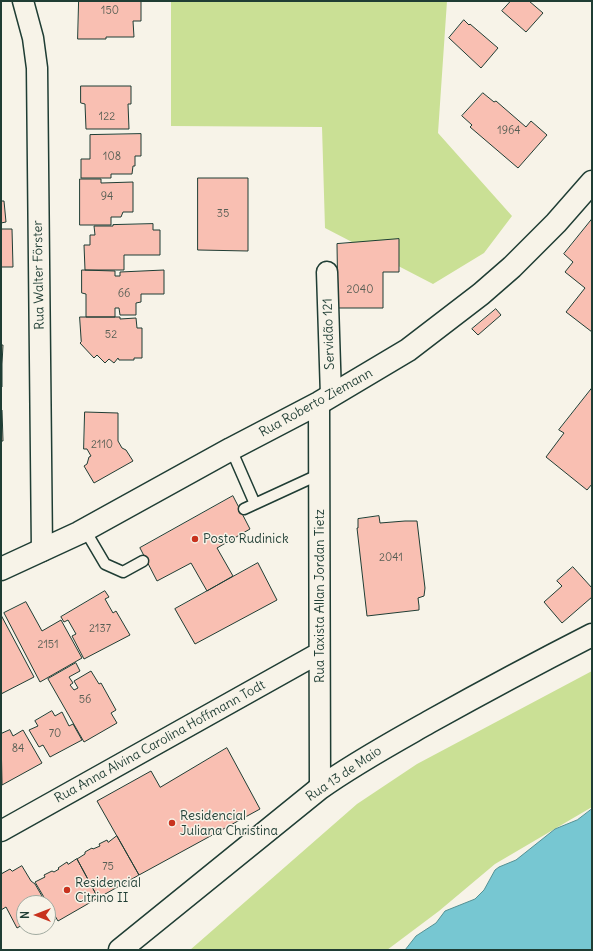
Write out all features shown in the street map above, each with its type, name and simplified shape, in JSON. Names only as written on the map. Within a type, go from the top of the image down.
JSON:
[{"type":"main road","name":"Rua Roberto Ziemann","points":[[1,569],[85,530],[325,399],[408,350],[481,294],[536,244],[592,182]]},
{"type":"main road","name":"Rua 13 de Maio","points":[[120,950],[320,788],[357,763],[452,709],[592,634]]},
{"type":"street","name":"Rua Walter Förster","points":[[23,1],[33,38],[37,68],[42,550]]},
{"type":"street","name":"Servidão 121","points":[[325,399],[327,272]]},
{"type":"street","name":"Rua Taxista Allan Jordan Tietz","points":[[320,788],[320,474],[325,399]]},
{"type":"street","name":"Rua Anna Alvina Carolina Hoffmann Todt","points":[[1,831],[319,653]]},
{"type":"lane","points":[[231,449],[255,504]]},
{"type":"lane","points":[[244,509],[320,474]]},
{"type":"lane","points":[[85,530],[105,564],[123,572],[143,561]]},
{"type":"green space","points":[[171,1],[447,1],[438,133],[512,216],[484,253],[433,284],[325,228],[322,127],[171,126]]},
{"type":"green space","points":[[592,671],[592,807],[495,864],[439,911],[387,950],[190,950],[357,804],[417,764]]},
{"type":"water","points":[[592,809],[592,950],[405,950],[416,936],[436,923],[445,911],[475,899],[484,890],[495,870],[516,860],[555,829],[577,820]]},
{"type":"building","points":[[79,1],[141,1],[141,21],[133,21],[134,37],[78,39]]},
{"type":"building","points":[[511,1],[529,1],[543,13],[526,32],[502,11]]},
{"type":"building","points":[[464,20],[498,48],[481,68],[449,38]]},
{"type":"building","points":[[81,86],[131,86],[131,104],[128,104],[129,129],[86,129],[85,104],[81,103]]},
{"type":"building","points":[[483,93],[494,102],[496,101],[526,127],[531,121],[547,135],[518,168],[470,127],[472,125],[462,116]]},
{"type":"building","points":[[141,134],[141,156],[135,156],[135,166],[133,166],[132,174],[111,174],[111,178],[81,178],[81,159],[90,159],[90,135]]},
{"type":"building","points":[[198,178],[248,178],[248,251],[198,250]]},
{"type":"building","points":[[80,179],[101,179],[101,183],[133,182],[133,212],[123,212],[121,217],[111,217],[111,225],[80,225]]},
{"type":"building","points":[[1,201],[4,201],[6,222],[1,223]]},
{"type":"building","points":[[592,219],[592,332],[566,312],[585,288],[565,272],[573,262],[564,254]]},
{"type":"building","points":[[153,224],[153,230],[160,230],[160,255],[124,255],[124,270],[85,270],[84,245],[90,245],[90,235],[95,235],[94,226]]},
{"type":"building","points":[[1,229],[12,229],[13,267],[1,267]]},
{"type":"building","points":[[399,239],[399,272],[383,272],[383,308],[338,308],[337,244]]},
{"type":"building","points":[[82,270],[115,271],[115,276],[120,276],[120,272],[164,270],[164,294],[141,294],[141,302],[136,303],[136,315],[120,315],[119,308],[115,308],[115,317],[86,317],[86,294],[82,293]]},
{"type":"building","points":[[496,309],[501,315],[478,335],[472,329]]},
{"type":"building","points":[[80,317],[120,317],[120,319],[136,318],[137,328],[142,328],[142,358],[134,358],[134,360],[119,360],[118,358],[114,363],[109,359],[105,363],[97,355],[94,358],[80,343]]},
{"type":"building","points":[[1,345],[3,345],[2,364],[1,364]]},
{"type":"building","points":[[1,364],[2,387],[1,388]]},
{"type":"building","points":[[592,388],[592,484],[587,490],[546,457],[564,433],[559,430]]},
{"type":"building","points":[[2,410],[3,441],[1,441]]},
{"type":"building","points":[[85,412],[118,413],[118,441],[133,461],[94,483],[84,466],[87,464],[89,457],[91,456],[87,449],[84,449]]},
{"type":"building","name":"Posto Rudinick","points":[[233,496],[250,529],[217,548],[233,576],[207,591],[191,563],[157,581],[140,548]]},
{"type":"building","points":[[379,516],[380,523],[417,521],[425,588],[424,596],[418,598],[419,610],[367,616],[357,528],[358,519]]},
{"type":"building","points":[[258,563],[277,600],[195,644],[175,609]]},
{"type":"building","points":[[573,567],[592,588],[592,597],[562,623],[544,602],[562,586],[557,581]]},
{"type":"building","points":[[105,591],[109,597],[105,599],[113,613],[116,611],[130,635],[84,659],[72,636],[76,634],[68,620],[64,622],[61,617]]},
{"type":"building","points":[[26,602],[42,631],[61,620],[82,658],[40,682],[4,613]]},
{"type":"building","points":[[1,615],[34,677],[1,694]]},
{"type":"building","points":[[76,663],[80,671],[69,677],[73,683],[70,685],[74,690],[78,688],[74,681],[91,671],[99,684],[101,683],[116,710],[111,713],[117,723],[84,742],[48,679]]},
{"type":"building","points":[[52,711],[55,716],[62,712],[69,726],[73,724],[82,740],[50,757],[43,745],[39,747],[29,730],[38,726],[35,721]]},
{"type":"building","points":[[10,730],[13,736],[23,730],[42,763],[2,785],[1,734]]},
{"type":"building","name":"Residencial Juliana Christina","points":[[227,748],[260,809],[139,875],[97,801],[151,771],[160,787]]},
{"type":"building","points":[[117,836],[139,875],[98,898],[77,859],[85,854],[85,852],[100,846],[99,844],[107,840],[108,842]]},
{"type":"building","name":"Residencial Citrino II","points":[[77,859],[98,898],[58,921],[56,918],[56,895],[43,895],[35,882],[45,877],[44,875],[59,869],[58,868],[67,862],[68,864]]},
{"type":"building","points":[[22,866],[41,895],[16,895],[16,926],[6,907],[1,910],[1,874],[10,869],[12,871]]},
{"type":"place","name":"Posto Rudinick","points":[[195,539]]},
{"type":"place","name":"Residencial Juliana Christina","points":[[172,823]]},
{"type":"place","name":"Residencial Citrino II","points":[[67,890]]}]
